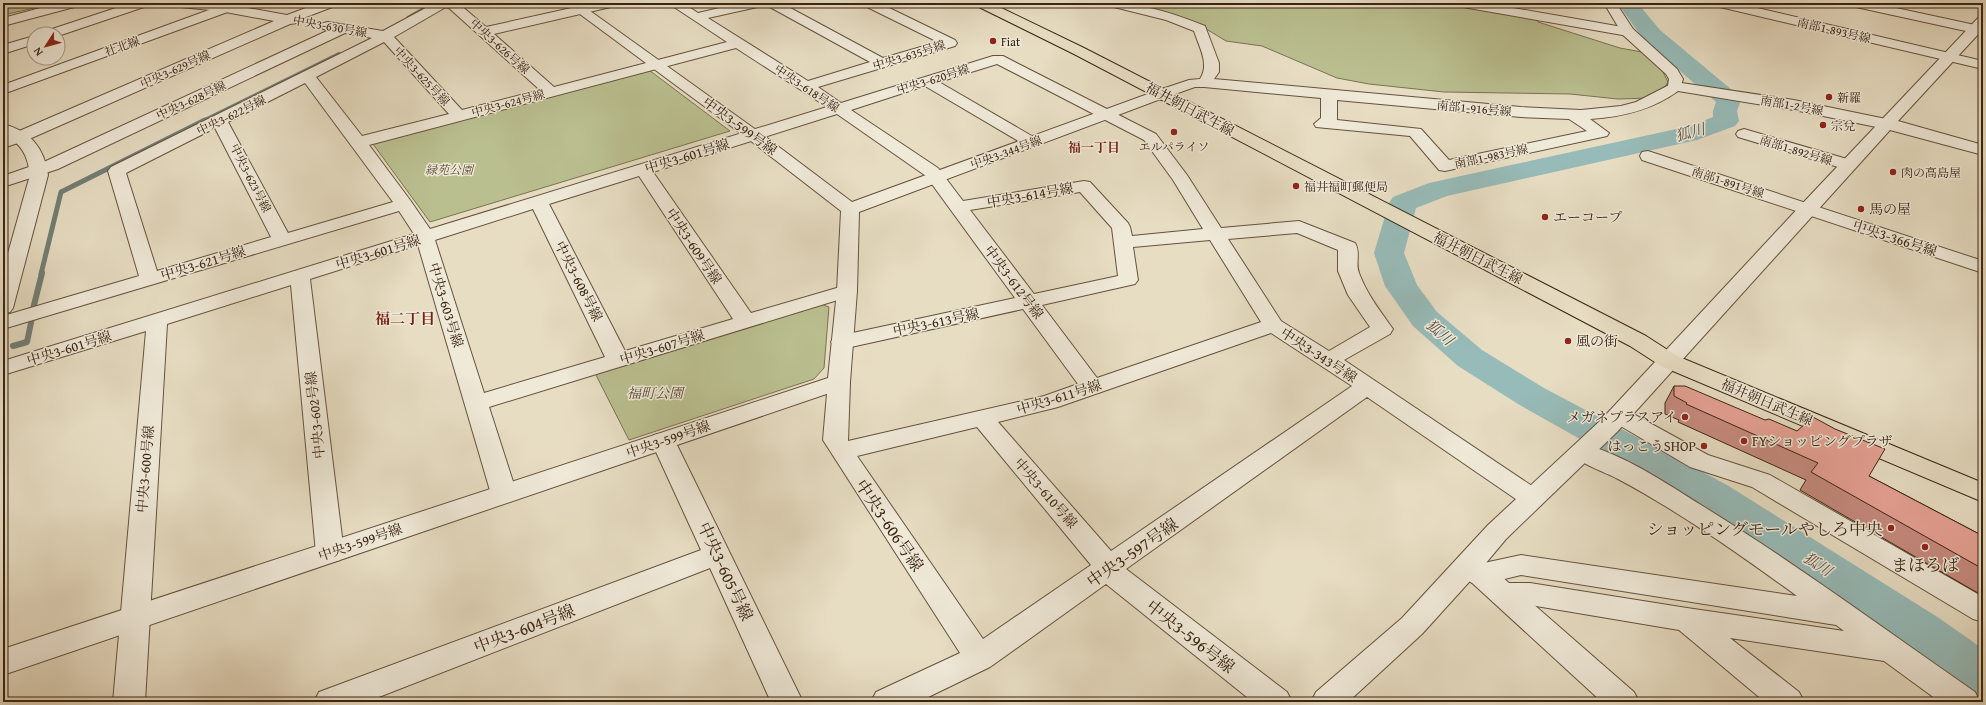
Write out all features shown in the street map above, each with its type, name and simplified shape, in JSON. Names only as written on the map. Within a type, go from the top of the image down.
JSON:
[{"type":"main road","name":"福井朝日武生線","points":[[982,3],[1079,51],[1379,208],[1638,340],[1669,361],[1983,493]]},
{"type":"street","points":[[3,22],[74,3]]},
{"type":"street","points":[[66,29],[143,3]]},
{"type":"street","name":"中央3-630号線","points":[[181,3],[226,8],[377,35]]},
{"type":"street","name":"社北線","points":[[3,90],[240,3]]},
{"type":"street","name":"中央3-629号線","points":[[3,143],[21,137],[289,19],[331,3]]},
{"type":"street","points":[[377,35],[422,3]]},
{"type":"street","name":"中央3-622号線","points":[[150,279],[117,171],[307,77],[377,35],[445,3]]},
{"type":"street","name":"中央3-626号線","points":[[445,3],[453,5],[551,92]]},
{"type":"street","points":[[484,32],[576,6],[611,3]]},
{"type":"street","name":"中央3-618号線","points":[[674,3],[806,86],[932,172],[936,178]]},
{"type":"street","points":[[697,17],[758,3]]},
{"type":"street","points":[[772,3],[881,63]]},
{"type":"street","name":"中央3-635号線","points":[[806,86],[950,43],[869,3]]},
{"type":"street","points":[[1114,3],[1171,17],[1200,29],[1212,63],[1212,72],[1204,83]]},
{"type":"street","points":[[1463,3],[1628,32]]},
{"type":"street","points":[[1492,3],[1494,5],[1546,18]]},
{"type":"street","points":[[1610,3],[1628,32],[1672,72],[1676,79],[1675,86]]},
{"type":"street","name":"南部1-893号線","points":[[1720,3],[1983,65]]},
{"type":"street","points":[[1856,3],[1979,25]]},
{"type":"street","name":"中央3-599号線","points":[[576,6],[753,135],[850,209]]},
{"type":"street","points":[[1327,702],[1475,569],[1497,532],[1532,498],[1585,451],[1614,421],[1807,209],[1979,25]]},
{"type":"street","name":"中央3-628号線","points":[[3,182],[38,171],[343,29]]},
{"type":"street","name":"中央3-625号線","points":[[377,35],[459,116]]},
{"type":"street","points":[[3,50],[26,43]]},
{"type":"street","name":"中央3-624号線","points":[[360,142],[739,43]]},
{"type":"street","name":"中央3-620号線","points":[[753,135],[998,59],[1106,115]]},
{"type":"street","name":"中央3-603号線","points":[[307,77],[314,82],[360,142],[404,204],[425,237],[504,494]]},
{"type":"street","points":[[926,81],[1031,142]]},
{"type":"street","name":"南部1-916号線","points":[[1161,94],[1194,83],[1204,83],[1513,112],[1573,115],[1633,109],[1655,100],[1675,86]]},
{"type":"street","name":"南部1-2号線","points":[[1675,86],[1908,128],[1983,150]]},
{"type":"street","name":"中央3-344号線","points":[[850,209],[1161,94]]},
{"type":"street","name":"南部1-983号線","points":[[1329,95],[1329,120],[1322,124],[1414,132],[1445,166],[1601,133],[1573,115]]},
{"type":"street","name":"中央3-343号線","points":[[1106,115],[1150,137],[1181,179],[1273,325],[1329,360],[1532,498]]},
{"type":"street","name":"中央3-623号線","points":[[214,123],[223,125],[282,240]]},
{"type":"street","points":[[3,129],[21,137],[36,158],[38,171],[37,183],[3,308]]},
{"type":"street","name":"南部1-892号線","points":[[1744,134],[1848,165]]},
{"type":"street","name":"中央3-601号線","points":[[3,368],[753,135]]},
{"type":"street","name":"南部1-891号線","points":[[1648,156],[1807,209]]},
{"type":"street","name":"中央3-609号線","points":[[642,170],[746,322]]},
{"type":"street","name":"中央3-612号線","points":[[936,178],[1092,387]]},
{"type":"street","name":"中央3-614号線","points":[[958,207],[1084,186],[1121,227],[1128,280],[1029,302]]},
{"type":"street","name":"中央3-608号線","points":[[539,202],[618,360]]},
{"type":"street","name":"中央3-621号線","points":[[3,323],[404,204]]},
{"type":"street","points":[[839,382],[847,291],[850,209]]},
{"type":"street","name":"中央3-366号線","points":[[1807,209],[1983,267]]},
{"type":"street","points":[[1123,242],[1299,227],[1348,247],[1348,271],[1358,295],[1382,329],[1329,360]]},
{"type":"street","name":"中央3-602号線","points":[[300,276],[330,553]]},
{"type":"street","name":"中央3-607号線","points":[[477,403],[847,291]]},
{"type":"street","name":"中央3-613号線","points":[[842,342],[1029,302]]},
{"type":"street","name":"中央3-600号線","points":[[129,702],[157,321]]},
{"type":"street","name":"中央3-611号線","points":[[841,451],[1050,402],[1273,325]]},
{"type":"street","name":"中央3-599号線","points":[[3,662],[839,382]]},
{"type":"street","name":"中央3-606号線","points":[[839,382],[835,440],[979,658]]},
{"type":"street","name":"中央3-597号線","points":[[887,702],[979,658],[1367,386]]},
{"type":"street","name":"中央3-610号線","points":[[982,418],[1101,557],[1106,569]]},
{"type":"street","points":[[1614,421],[1699,461],[1761,481],[1983,610]]},
{"type":"street","name":"中央3-605号線","points":[[663,441],[787,702]]},
{"type":"street","points":[[1585,451],[1628,474],[1726,532],[1799,581],[1890,650],[1964,702]]},
{"type":"street","name":"中央3-604号線","points":[[330,702],[718,554]]},
{"type":"street","points":[[1475,569],[1521,564],[1843,615]]},
{"type":"street","name":"中央3-596号線","points":[[1106,569],[1276,702]]},
{"type":"street","points":[[1475,569],[1623,702]]},
{"type":"street","points":[[1642,584],[1788,702]]},
{"type":"street","points":[[1503,594],[1530,594],[1687,620],[1890,650]]},
{"type":"green space","points":[[3,3],[57,3],[3,15]]},
{"type":"green space","points":[[1123,3],[1453,3],[1535,17],[1538,22],[1620,48],[1642,52],[1661,68],[1668,82],[1665,87],[1650,98],[1618,99],[1570,94],[1444,92],[1369,84],[1337,78],[1262,46],[1226,41],[1203,27],[1144,7]]},
{"type":"green space","name":"緑苑公園","points":[[649,70],[730,131],[430,222],[373,144]]},
{"type":"green space","name":"福町公園","points":[[821,304],[829,307],[824,368],[814,379],[629,440],[595,373]]},
{"type":"building","points":[[1674,386],[1685,386],[1765,420],[1769,419],[1797,431],[1813,417],[1835,429],[1885,449],[1869,476],[1983,536],[1983,569],[1811,472],[1818,463],[1686,404],[1687,403],[1674,396]]},
{"type":"waterway","points":[[408,18],[434,3]]},
{"type":"waterway","name":"狐川","points":[[1630,3],[1631,8],[1652,35],[1729,100],[1725,111],[1726,121],[1697,132],[1439,189],[1403,203],[1389,253],[1401,286],[1425,319],[1470,358],[1531,396],[1712,495],[1922,631],[1983,675]]},
{"type":"waterway","points":[[203,121],[339,54]]},
{"type":"waterway","points":[[41,274],[61,192],[203,121]]},
{"type":"waterway","points":[[33,309],[42,273]]},
{"type":"waterway","points":[[13,346],[27,342],[32,318]]},
{"type":"place","name":"Fiat","points":[[993,41]]},
{"type":"place","name":"新羅","points":[[1829,97]]},
{"type":"place","name":"宗兌","points":[[1823,125]]},
{"type":"place","name":"エルパライソ","points":[[1174,132]]},
{"type":"place","name":"肉の高島屋","points":[[1893,172]]},
{"type":"place","name":"福井福町郵便局","points":[[1296,186]]},
{"type":"place","name":"馬の屋","points":[[1861,209]]},
{"type":"place","name":"エーコープ","points":[[1545,217]]},
{"type":"place","name":"風の街","points":[[1568,341]]},
{"type":"place","name":"メガネプラスアイ","points":[[1685,417]]},
{"type":"place","name":"FYショッピングプラザ","points":[[1744,441]]},
{"type":"place","name":"はっこうSHOP","points":[[1704,446]]},
{"type":"place","name":"ショッピングモールやしろ中央","points":[[1891,528]]},
{"type":"place","name":"まほろば","points":[[1925,547]]},
{"type":"district","name":"福一丁目","points":[[1094,147]]},
{"type":"district","name":"福二丁目","points":[[405,318]]}]
